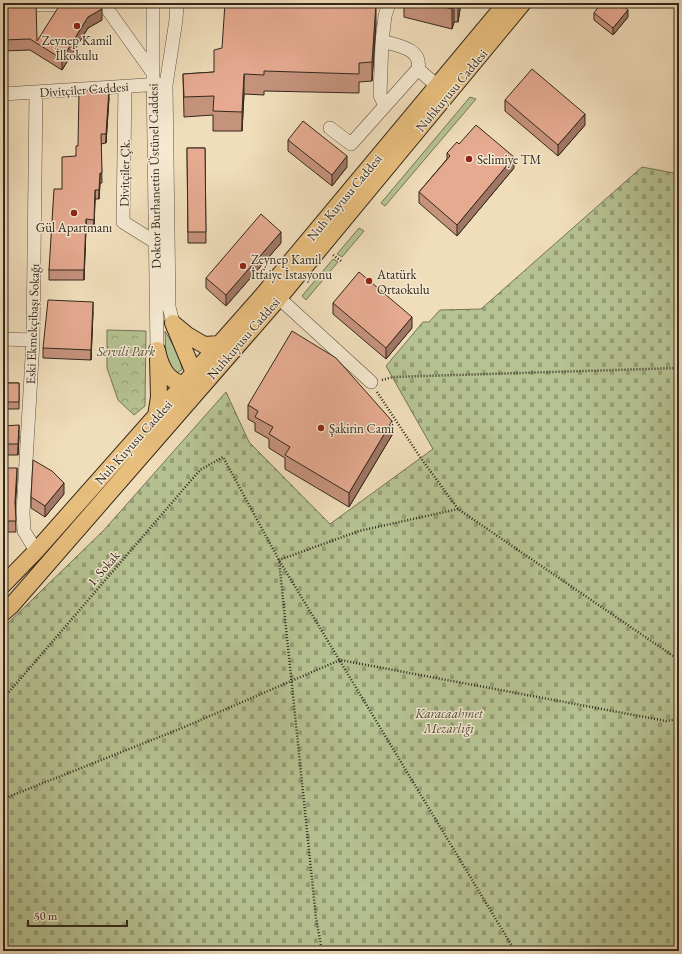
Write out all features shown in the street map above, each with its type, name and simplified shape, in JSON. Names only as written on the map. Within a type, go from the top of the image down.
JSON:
[{"type":"main road","name":"Nuh Kuyusu Caddesi","points":[[3,585],[36,551],[156,416],[192,384],[220,344],[256,303],[506,3]]},
{"type":"main road","name":"Nuhkuyusu Caddesi","points":[[3,613],[11,606],[192,384],[211,374],[279,298],[523,3]]},
{"type":"main road","points":[[256,303],[279,298],[278,276]]},
{"type":"main road","points":[[173,324],[187,335],[204,345],[220,344]]},
{"type":"main road","points":[[173,324],[192,384]]},
{"type":"main road","points":[[157,350],[163,370],[171,379],[192,384]]},
{"type":"main road","points":[[156,416],[159,397],[157,350]]},
{"type":"street","points":[[3,5],[54,5],[58,3]]},
{"type":"street","points":[[103,3],[157,81]]},
{"type":"street","name":"Doktor Burhanettin Üstünel Caddesi","points":[[153,3],[168,307],[173,324]]},
{"type":"street","name":"Doktor Burhanettin Üstünel Caddesi","points":[[157,350],[155,242],[157,81],[176,20],[177,3]]},
{"type":"street","points":[[385,106],[380,95],[382,41],[388,3]]},
{"type":"street","points":[[330,128],[351,144],[418,69],[418,60],[414,52],[382,41]]},
{"type":"street","points":[[418,69],[437,86]]},
{"type":"street","name":"Divitçiler Caddesi","points":[[3,94],[125,86],[157,81]]},
{"type":"street","name":"Divitçiler Çk.","points":[[125,86],[123,222],[155,242]]},
{"type":"street","name":"Eski Ekmekçibaşı Sokağı","points":[[36,93],[33,340],[23,513],[24,531],[36,551]]},
{"type":"street","points":[[279,298],[371,382]]},
{"type":"street","points":[[3,339],[33,340]]},
{"type":"path","points":[[333,255],[341,261]]},
{"type":"path","points":[[679,368],[393,377],[371,382],[420,457],[458,509],[679,660]]},
{"type":"path","name":"1. Sokak","points":[[3,699],[200,470],[223,456],[279,560]]},
{"type":"path","points":[[279,560],[359,531],[458,509]]},
{"type":"path","points":[[279,560],[516,951]]},
{"type":"path","points":[[279,560],[316,918],[322,951]]},
{"type":"path","points":[[3,799],[182,728],[292,682],[340,660],[666,721],[679,719]]},
{"type":"green space","points":[[470,97],[476,99],[385,206],[381,203]]},
{"type":"green space","name":"Karacaahmet Mezarlığı","points":[[642,167],[679,174],[679,951],[3,951],[3,628],[104,530],[226,392],[249,442],[330,524],[433,449],[386,366],[423,322],[429,322],[440,310],[481,309]]},
{"type":"green space","points":[[359,228],[364,231],[342,257],[337,254]]},
{"type":"green space","points":[[333,259],[338,262],[306,300],[302,296]]},
{"type":"green space","name":"Servili Park","points":[[107,330],[146,331],[145,406],[134,415],[118,400],[107,368]]},
{"type":"green space","points":[[165,331],[180,357],[182,370],[174,374],[166,357]]},
{"type":"building","points":[[3,3],[36,3],[37,41],[61,3],[99,3],[102,9],[88,17],[62,59],[30,39],[3,40]]},
{"type":"building","points":[[225,3],[376,3],[372,62],[359,63],[359,74],[264,71],[264,75],[244,74],[242,112],[213,111],[214,96],[184,97],[183,74],[214,72],[214,50],[222,48]]},
{"type":"building","points":[[427,3],[454,3],[452,9]]},
{"type":"building","points":[[601,3],[620,3],[628,10],[613,28],[594,13]]},
{"type":"building","points":[[532,69],[585,114],[558,145],[505,100]]},
{"type":"building","points":[[109,89],[106,134],[101,134],[102,173],[100,173],[99,190],[95,190],[94,220],[86,219],[84,270],[49,270],[54,189],[62,189],[62,157],[76,156],[76,146],[78,146],[79,91]]},
{"type":"building","points":[[303,121],[347,156],[332,175],[288,140]]},
{"type":"building","points":[[476,125],[514,157],[457,225],[419,192],[450,156],[447,153],[457,142],[459,144]]},
{"type":"building","points":[[187,148],[205,148],[206,232],[188,232]]},
{"type":"building","name":"Zeynep Kamil İtfaiye İstasyonu","points":[[261,214],[281,232],[226,295],[206,278]]},
{"type":"building","name":"Atatürk Ortaokulu","points":[[359,272],[412,317],[386,348],[333,303]]},
{"type":"building","points":[[48,300],[93,302],[91,350],[43,348]]},
{"type":"building","name":"Şakirin Cami","points":[[292,331],[336,358],[392,421],[349,493],[285,455],[290,447],[269,434],[273,427],[255,417],[258,411],[248,405]]},
{"type":"building","points":[[3,383],[19,383],[19,402],[3,402]]},
{"type":"building","points":[[19,425],[18,444],[3,444],[3,426]]},
{"type":"building","points":[[33,460],[52,471],[64,483],[45,506],[31,497]]},
{"type":"building","points":[[3,468],[17,468],[15,502],[16,521],[3,521]]},
{"type":"place","name":"Zeynep Kamil İlkokulu","points":[[77,26]]},
{"type":"place","name":"Selimiye TM","points":[[469,159]]},
{"type":"place","name":"Gül Apartmanı","points":[[74,213]]},
{"type":"place","name":"Zeynep Kamil İtfaiye İstasyonu","points":[[243,266]]},
{"type":"place","name":"Atatürk Ortaokulu","points":[[369,281]]},
{"type":"place","name":"Şakirin Cami","points":[[321,428]]}]
